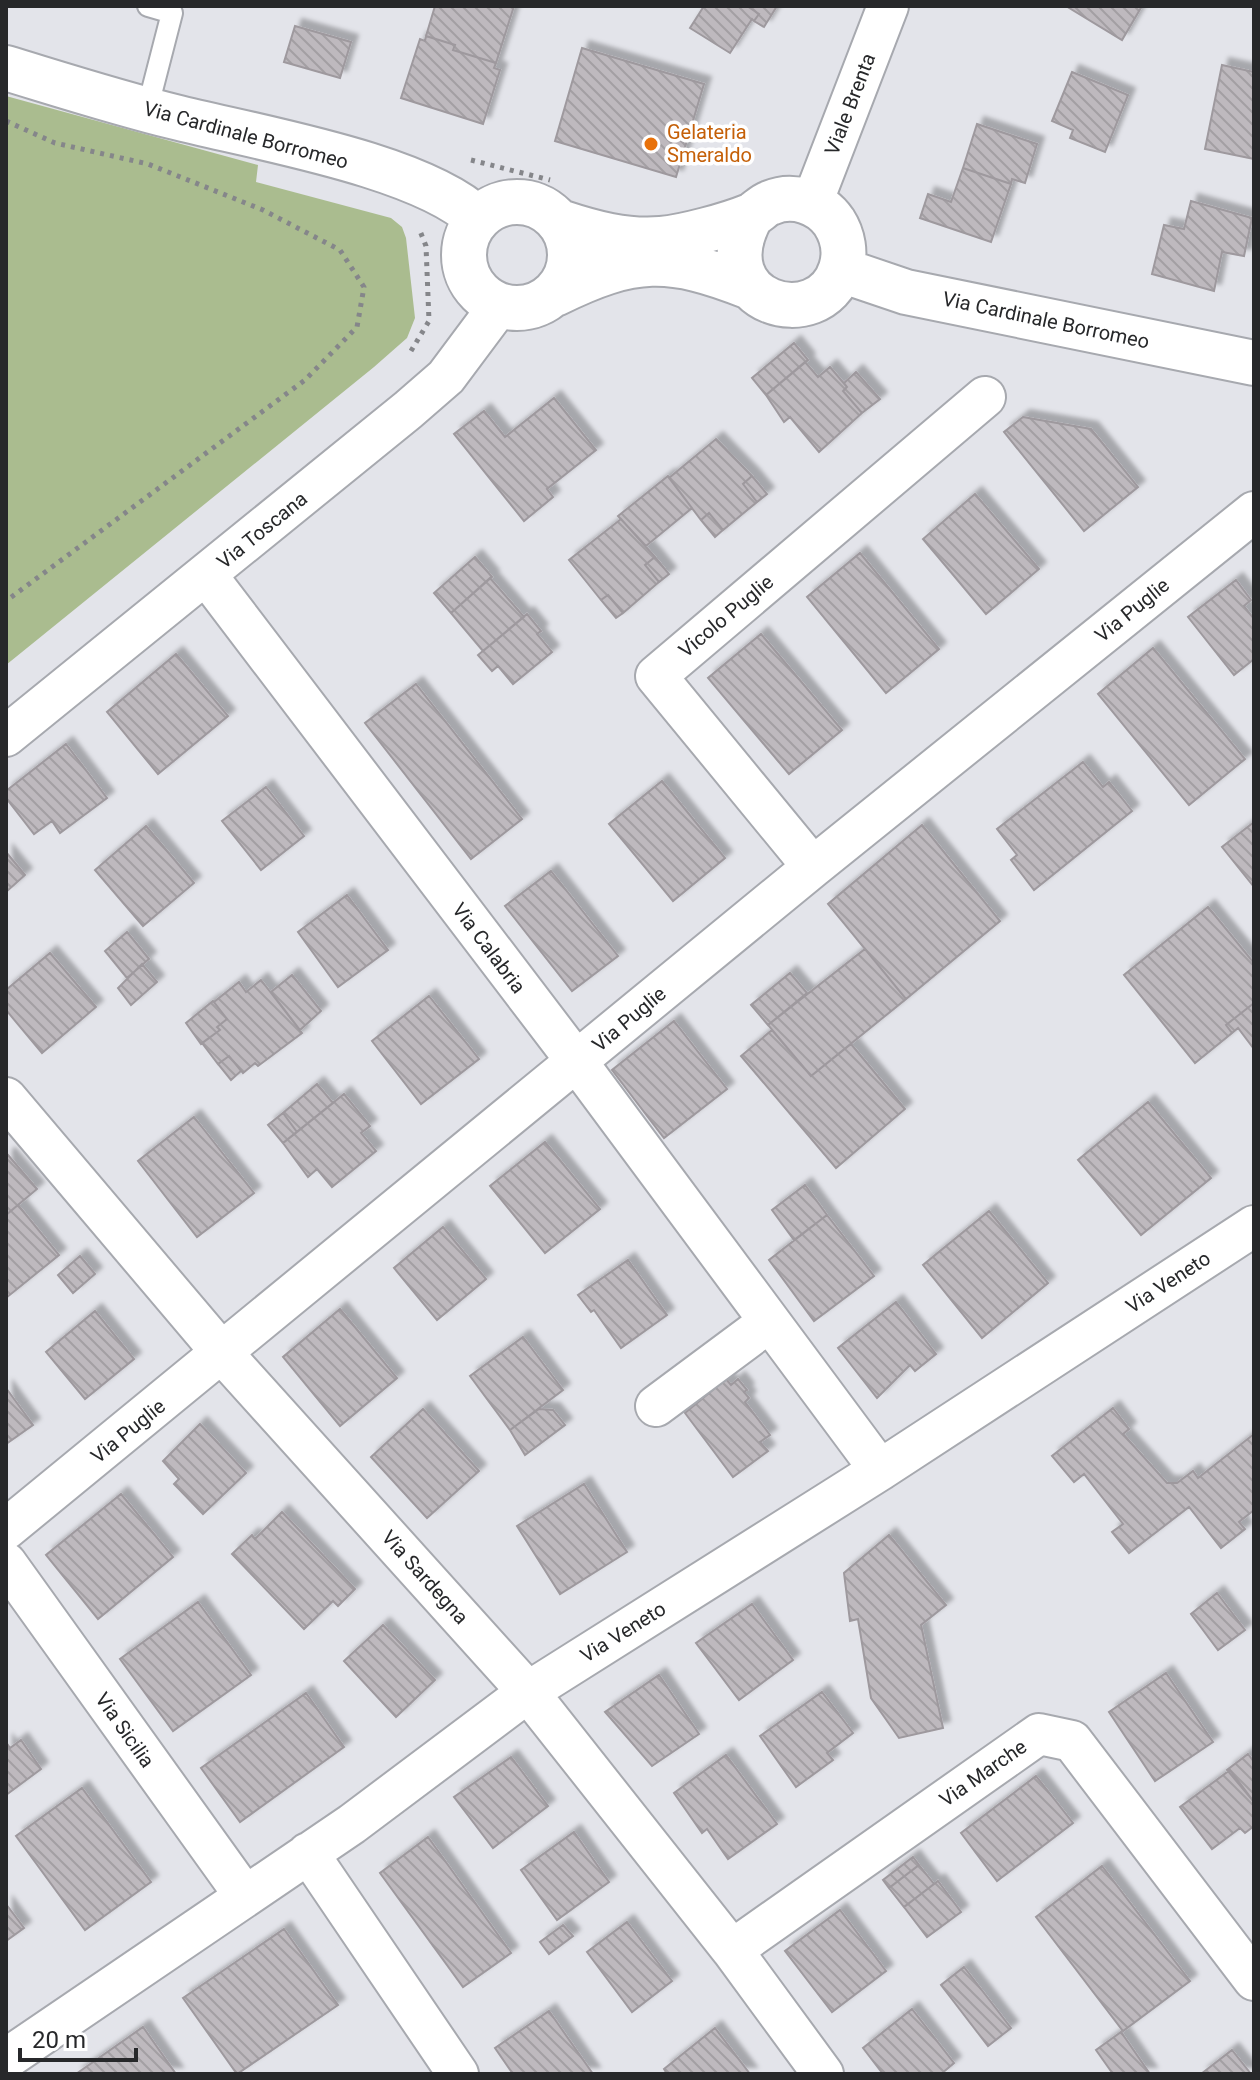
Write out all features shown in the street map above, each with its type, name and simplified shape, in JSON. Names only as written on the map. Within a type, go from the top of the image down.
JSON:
[{"type":"street","name":"Viale Brenta","points":[[812,203],[888,6]]},
{"type":"street","name":"Via Cardinale Borromeo","points":[[6,68],[147,110],[279,141],[397,175],[462,203],[478,219]]},
{"type":"street","points":[[790,198],[812,203],[828,214],[839,231],[844,250],[841,270],[822,295],[793,305],[777,303],[750,287],[708,270],[661,262],[600,272],[529,308],[499,306],[477,291],[465,268],[465,242],[478,219],[497,206],[519,201],[542,208],[558,202],[603,236],[662,239],[751,216],[769,203],[790,198]]},
{"type":"street","points":[[555,294],[568,272],[570,246],[558,202]]},
{"type":"street","points":[[750,287],[738,264],[739,239],[751,216]]},
{"type":"street","name":"Via Cardinale Borromeo","points":[[841,270],[906,292],[1254,363]]},
{"type":"street","name":"Via Toscana","points":[[6,736],[207,576],[446,377],[499,306]]},
{"type":"street","name":"Vicolo Puglie","points":[[813,867],[656,676],[985,397]]},
{"type":"street","name":"Via Puglie","points":[[6,1529],[813,867],[1254,512]]},
{"type":"street","name":"Via Calabria","points":[[207,576],[577,1062],[880,1470]]},
{"type":"street","name":"Via Sardegna","points":[[6,1098],[223,1354],[528,1692],[732,1950],[823,2074]]},
{"type":"street","name":"Via Veneto","points":[[6,2059],[308,1853],[528,1692],[880,1470],[1254,1226]]},
{"type":"street","points":[[656,1406],[769,1322]]},
{"type":"street","name":"Via Sicilia","points":[[6,1563],[245,1896]]},
{"type":"street","name":"Via Marche","points":[[732,1950],[1039,1734],[1072,1741],[1254,1980]]},
{"type":"street","points":[[308,1853],[458,2074]]},
{"type":"lane","points":[[147,110],[172,13],[148,6]]},
{"type":"path","points":[[6,121],[55,143],[148,164],[263,210],[340,250],[364,287],[357,327],[305,380],[6,601]]},
{"type":"path","points":[[460,157],[558,202]]},
{"type":"path","points":[[409,356],[429,321],[426,246],[417,226]]},
{"type":"green space","points":[[6,96],[258,165],[256,182],[391,218],[402,227],[406,238],[415,318],[407,338],[374,367],[6,665]]},
{"type":"building","points":[[435,6],[514,6],[496,63],[453,50],[455,45],[426,36]]},
{"type":"building","points":[[704,6],[747,6],[759,14],[754,21],[752,19],[730,53],[690,28]]},
{"type":"building","points":[[747,6],[777,6],[764,27],[754,21],[759,14]]},
{"type":"building","points":[[1066,6],[1142,6],[1122,40]]},
{"type":"building","points":[[295,26],[351,42],[340,78],[284,62]]},
{"type":"building","points":[[426,36],[455,45],[453,50],[496,63],[494,68],[500,70],[483,124],[401,98],[420,39],[425,41]]},
{"type":"building","points":[[582,48],[704,84],[676,177],[555,141]]},
{"type":"building","points":[[1222,65],[1254,72],[1254,159],[1205,149]]},
{"type":"building","points":[[1072,72],[1128,95],[1105,152],[1070,138],[1073,130],[1052,121]]},
{"type":"building","points":[[977,124],[1037,144],[1025,183],[1012,179],[1011,184],[963,168]]},
{"type":"building","points":[[963,168],[1011,184],[991,242],[920,218],[928,194],[951,202]]},
{"type":"building","points":[[1191,201],[1252,218],[1244,256],[1222,252],[1214,291],[1152,274],[1164,225],[1184,229]]},
{"type":"building","points":[[794,343],[808,360],[766,395],[752,378]]},
{"type":"building","points":[[805,362],[818,377],[830,367],[847,387],[843,391],[862,413],[819,452],[790,417],[784,422],[766,395]]},
{"type":"building","points":[[856,372],[880,399],[862,413],[843,391],[847,387],[844,383]]},
{"type":"building","points":[[554,398],[596,450],[547,489],[553,497],[524,521],[454,434],[484,411],[505,437]]},
{"type":"building","points":[[1023,417],[1091,429],[1138,487],[1084,531],[1004,432]]},
{"type":"building","points":[[716,439],[752,476],[743,484],[757,502],[723,530],[709,513],[701,520],[669,478]]},
{"type":"building","points":[[668,476],[692,508],[646,546],[618,516]]},
{"type":"building","points":[[752,476],[767,494],[757,502],[743,484]]},
{"type":"building","points":[[975,494],[1039,569],[986,614],[923,539]]},
{"type":"building","points":[[709,513],[723,530],[715,537],[701,520]]},
{"type":"building","points":[[621,519],[655,557],[645,565],[659,582],[623,613],[608,595],[601,600],[569,560]]},
{"type":"building","points":[[860,553],[939,649],[886,693],[807,597]]},
{"type":"building","points":[[475,557],[492,577],[451,613],[434,593]]},
{"type":"building","points":[[655,557],[669,574],[659,582],[645,565]]},
{"type":"building","points":[[490,578],[524,617],[483,651],[451,613]]},
{"type":"building","points":[[1236,580],[1251,600],[1244,606],[1254,619],[1254,659],[1234,675],[1188,617]]},
{"type":"building","points":[[608,595],[623,613],[616,618],[601,600]]},
{"type":"building","points":[[527,614],[541,631],[537,634],[552,652],[513,684],[498,666],[492,671],[478,655]]},
{"type":"building","points":[[761,634],[842,730],[789,774],[708,678]]},
{"type":"building","points":[[1153,648],[1245,759],[1189,805],[1098,694]]},
{"type":"building","points":[[176,654],[228,716],[158,774],[107,712]]},
{"type":"building","points":[[416,684],[522,819],[471,859],[365,723]]},
{"type":"building","points":[[66,744],[107,798],[60,833],[52,821],[34,834],[6,798],[6,791]]},
{"type":"building","points":[[1083,762],[1103,787],[1109,782],[1132,811],[1034,890],[1011,860],[1017,855],[997,829]]},
{"type":"building","points":[[662,781],[725,858],[673,901],[609,824]]},
{"type":"building","points":[[266,787],[304,836],[261,870],[222,821]]},
{"type":"building","points":[[1254,822],[1254,887],[1222,847]]},
{"type":"building","points":[[922,825],[1000,921],[906,999],[828,904]]},
{"type":"building","points":[[146,826],[194,883],[143,926],[95,870]]},
{"type":"building","points":[[6,852],[25,875],[6,892]]},
{"type":"building","points":[[551,871],[618,956],[572,991],[505,906]]},
{"type":"building","points":[[347,895],[388,950],[338,987],[298,932]]},
{"type":"building","points":[[1208,907],[1254,963],[1254,1003],[1226,1025],[1232,1033],[1195,1063],[1124,975]]},
{"type":"building","points":[[127,932],[149,959],[127,978],[105,951]]},
{"type":"building","points":[[865,949],[906,999],[811,1076],[768,1025]]},
{"type":"building","points":[[50,953],[96,1007],[42,1053],[6,1010],[6,990]]},
{"type":"building","points":[[142,964],[157,982],[131,1005],[118,988]]},
{"type":"building","points":[[790,973],[807,993],[768,1025],[751,1005]]},
{"type":"building","points":[[292,975],[321,1011],[300,1030],[271,992]]},
{"type":"building","points":[[261,980],[302,1033],[258,1066],[255,1063],[243,1073],[229,1056],[218,1064],[202,1043],[220,1030],[217,1027],[227,1019],[214,1002],[239,982],[246,992]]},
{"type":"building","points":[[429,996],[479,1059],[421,1104],[372,1041]]},
{"type":"building","points":[[213,1001],[227,1019],[217,1027],[220,1030],[201,1044],[186,1023]]},
{"type":"building","points":[[1254,1003],[1254,1049],[1238,1028],[1232,1033],[1226,1025]]},
{"type":"building","points":[[674,1021],[727,1089],[664,1138],[612,1070]]},
{"type":"building","points":[[772,1030],[811,1076],[851,1044],[905,1109],[836,1168],[741,1056]]},
{"type":"building","points":[[229,1056],[241,1071],[231,1080],[218,1064]]},
{"type":"building","points":[[317,1084],[333,1103],[297,1132],[283,1113]]},
{"type":"building","points":[[344,1094],[370,1126],[361,1133],[376,1151],[332,1187],[317,1169],[308,1177],[283,1143]]},
{"type":"building","points":[[1148,1102],[1211,1178],[1141,1235],[1078,1160]]},
{"type":"building","points":[[283,1113],[297,1132],[283,1143],[268,1125]]},
{"type":"building","points":[[194,1117],[254,1193],[197,1237],[138,1161]]},
{"type":"building","points":[[545,1142],[600,1209],[545,1253],[490,1186]]},
{"type":"building","points":[[8,1155],[37,1189],[6,1215],[6,1157]]},
{"type":"building","points":[[805,1185],[827,1215],[794,1240],[772,1210]]},
{"type":"building","points":[[18,1205],[59,1255],[6,1298],[6,1215]]},
{"type":"building","points":[[989,1211],[1048,1283],[982,1338],[923,1265]]},
{"type":"building","points":[[827,1215],[874,1276],[814,1321],[769,1260]]},
{"type":"building","points":[[443,1227],[486,1279],[437,1320],[394,1268]]},
{"type":"building","points":[[80,1256],[95,1274],[73,1293],[58,1275]]},
{"type":"building","points":[[628,1260],[667,1315],[621,1348],[594,1310],[591,1312],[578,1295]]},
{"type":"building","points":[[896,1302],[936,1354],[915,1371],[910,1365],[877,1398],[838,1348]]},
{"type":"building","points":[[340,1309],[397,1378],[340,1426],[283,1357]]},
{"type":"building","points":[[95,1311],[134,1359],[85,1399],[46,1352]]},
{"type":"building","points":[[523,1337],[563,1390],[510,1430],[470,1376]]},
{"type":"building","points":[[726,1379],[731,1385],[738,1379],[747,1390],[744,1392],[749,1398],[745,1402],[770,1435],[760,1442],[768,1451],[733,1477],[685,1413]]},
{"type":"building","points":[[6,1388],[33,1425],[6,1444]]},
{"type":"building","points":[[1113,1408],[1129,1429],[1123,1434],[1167,1483],[1177,1483],[1193,1471],[1198,1478],[1254,1434],[1254,1510],[1239,1522],[1245,1529],[1221,1548],[1189,1507],[1129,1553],[1112,1532],[1123,1524],[1084,1474],[1074,1482],[1052,1456]]},
{"type":"building","points":[[423,1409],[479,1471],[427,1518],[371,1457]]},
{"type":"building","points":[[539,1409],[553,1410],[565,1425],[525,1455],[510,1430]]},
{"type":"building","points":[[200,1424],[246,1473],[203,1514],[174,1484],[179,1479],[163,1461]]},
{"type":"building","points":[[584,1484],[627,1552],[560,1594],[517,1526]]},
{"type":"building","points":[[121,1494],[173,1557],[98,1619],[46,1555]]},
{"type":"building","points":[[282,1512],[355,1589],[338,1606],[333,1601],[304,1629],[232,1554],[252,1535],[255,1539]]},
{"type":"building","points":[[889,1535],[946,1605],[921,1625],[943,1728],[899,1738],[871,1698],[858,1619],[850,1621],[844,1573]]},
{"type":"building","points":[[1217,1593],[1245,1630],[1218,1650],[1191,1614]]},
{"type":"building","points":[[198,1602],[251,1675],[173,1731],[120,1659]]},
{"type":"building","points":[[752,1604],[793,1660],[739,1700],[696,1643]]},
{"type":"building","points":[[383,1625],[435,1680],[396,1717],[344,1661]]},
{"type":"building","points":[[1166,1673],[1213,1742],[1155,1781],[1109,1712]]},
{"type":"building","points":[[659,1675],[699,1734],[652,1766],[605,1712]]},
{"type":"building","points":[[822,1692],[853,1733],[827,1753],[833,1760],[796,1787],[760,1736]]},
{"type":"building","points":[[306,1693],[344,1747],[240,1822],[201,1768]]},
{"type":"building","points":[[21,1740],[41,1769],[6,1795],[6,1742],[10,1748]]},
{"type":"building","points":[[1248,1754],[1254,1762],[1254,1802],[1227,1770]]},
{"type":"building","points":[[726,1755],[777,1824],[728,1859],[707,1829],[702,1833],[674,1793]]},
{"type":"building","points":[[511,1757],[548,1806],[493,1848],[454,1797]]},
{"type":"building","points":[[1230,1770],[1254,1802],[1254,1826],[1245,1833],[1240,1828],[1212,1849],[1180,1807]]},
{"type":"building","points":[[1036,1776],[1073,1823],[997,1881],[961,1833]]},
{"type":"building","points":[[82,1788],[151,1882],[85,1930],[16,1836]]},
{"type":"building","points":[[574,1832],[609,1882],[557,1920],[521,1870]]},
{"type":"building","points":[[428,1837],[511,1953],[463,1987],[380,1873]]},
{"type":"building","points":[[913,1857],[919,1865],[889,1888],[883,1880]]},
{"type":"building","points":[[919,1865],[934,1884],[904,1907],[889,1888]]},
{"type":"building","points":[[1102,1866],[1190,1981],[1123,2031],[1036,1917]]},
{"type":"building","points":[[938,1881],[961,1912],[927,1937],[904,1907]]},
{"type":"building","points":[[6,1904],[24,1928],[6,1941]]},
{"type":"building","points":[[840,1910],[886,1971],[832,2012],[785,1951]]},
{"type":"building","points":[[627,1922],[672,1981],[632,2012],[587,1952]]},
{"type":"building","points":[[563,1925],[573,1936],[549,1954],[540,1942]]},
{"type":"building","points":[[284,1929],[338,2005],[237,2074],[183,1998]]},
{"type":"building","points":[[964,1967],[1011,2028],[988,2046],[941,1985]]},
{"type":"building","points":[[912,2009],[954,2063],[941,2074],[883,2074],[863,2048]]},
{"type":"building","points":[[549,2011],[593,2074],[513,2074],[495,2048]]},
{"type":"building","points":[[143,2027],[176,2074],[76,2074]]},
{"type":"building","points":[[715,2028],[750,2074],[667,2074],[664,2069]]},
{"type":"building","points":[[1121,2032],[1150,2074],[1113,2074],[1096,2050]]},
{"type":"building","points":[[1232,2050],[1251,2074],[1201,2074]]},
{"type":"place","name":"Gelateria Smeraldo","points":[[651,144]]}]
